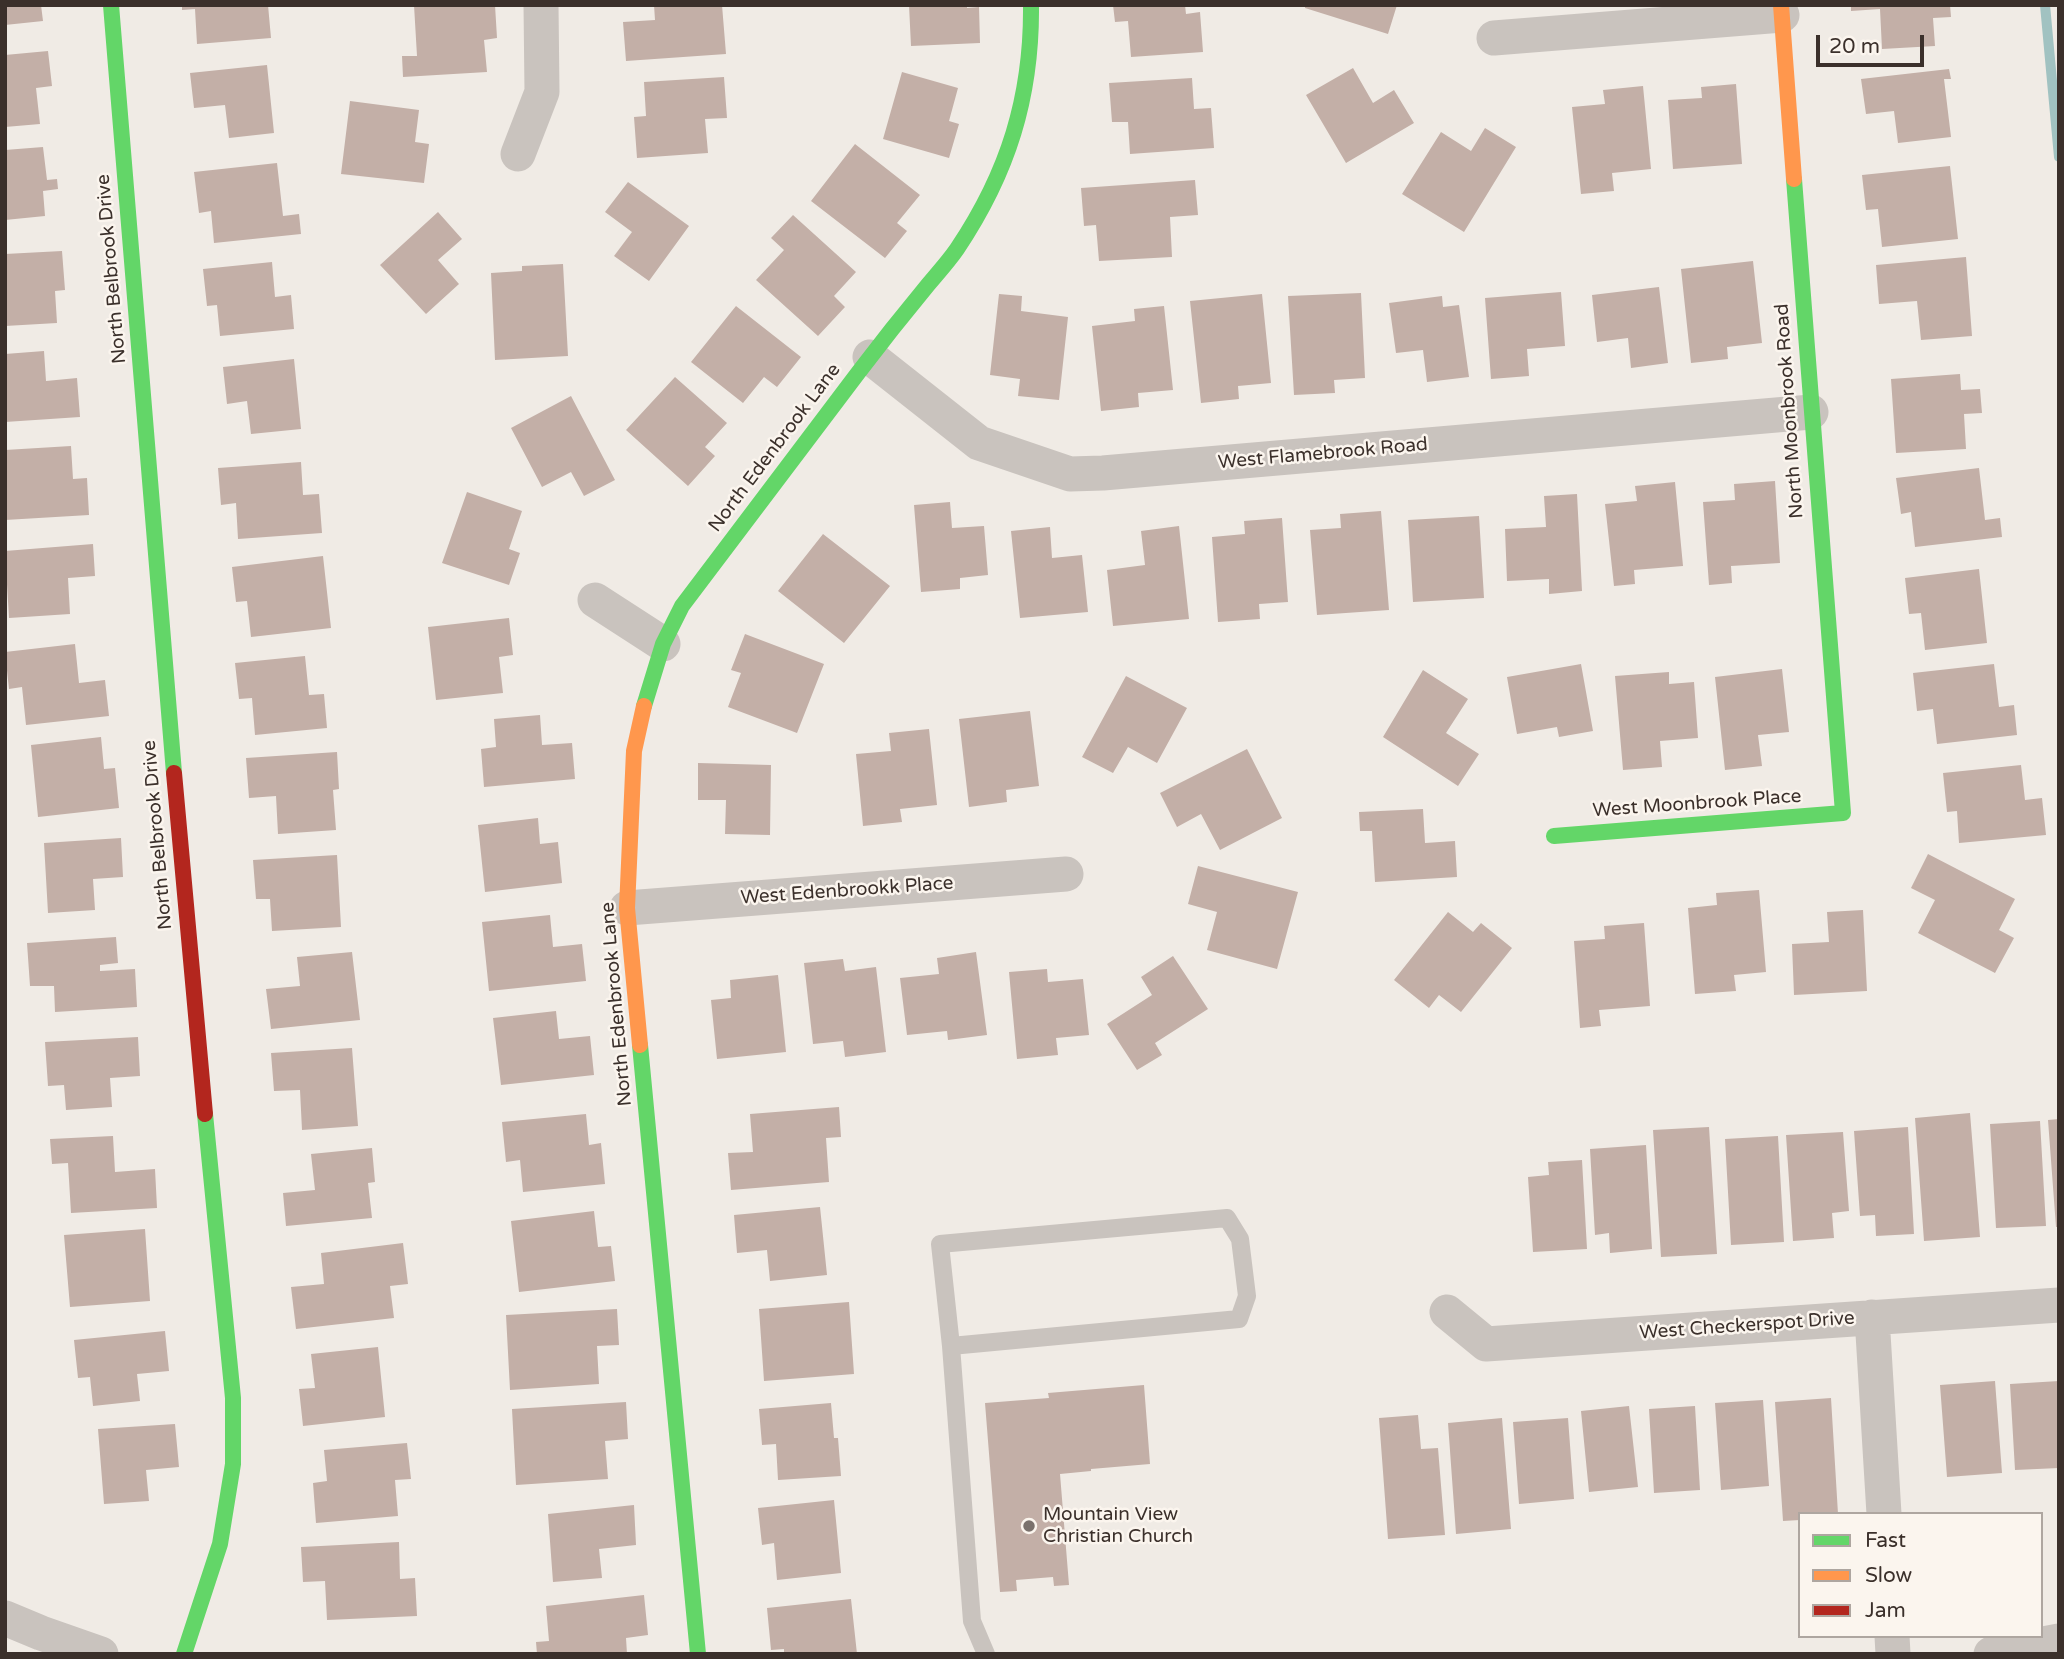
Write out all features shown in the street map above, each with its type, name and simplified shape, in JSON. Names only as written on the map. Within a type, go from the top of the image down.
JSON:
[{"type":"street","name":"North Belbrook Drive","points":[[111,5],[181,870],[233,1398],[233,1464],[220,1544],[184,1654]]},
{"type":"street","points":[[518,154],[541,92],[541,5]]},
{"type":"street","name":"North Edenbrook Lane","points":[[698,1654],[627,908],[634,751],[639,722],[663,644],[682,606],[870,356],[956,251],[978,214],[1015,134],[1024,103],[1033,36],[1031,5]]},
{"type":"street","points":[[1494,38],[1781,10]]},
{"type":"street","name":"North Moonbrook Road","points":[[1781,10],[1843,813]]},
{"type":"street","name":"West Flamebrook Road","points":[[870,356],[979,443],[1070,474],[1811,412]]},
{"type":"street","points":[[595,600],[663,644]]},
{"type":"street","name":"West Moonbrook Place","points":[[1554,836],[1843,813]]},
{"type":"street","name":"West Edenbrookk Place","points":[[627,908],[1066,874]]},
{"type":"street","name":"West Checkerspot Drive","points":[[1447,1312],[1486,1344],[2059,1305]]},
{"type":"street","points":[[1872,1317],[1884,1512]]},
{"type":"street","points":[[5,1618],[38,1643],[101,1654]]},
{"type":"street","points":[[1990,1654],[2059,1641]]},
{"type":"lane","points":[[951,1346],[1239,1319],[1247,1296],[1240,1239],[1227,1218],[940,1244],[951,1346],[972,1621],[986,1654]]},
{"type":"building","points":[[5,5],[41,5],[43,21],[5,25]]},
{"type":"building","points":[[182,5],[268,5],[271,38],[197,44],[195,9],[182,10]]},
{"type":"building","points":[[414,5],[495,5],[497,38],[484,40],[487,72],[403,77],[402,56],[417,56]]},
{"type":"building","points":[[654,5],[722,5],[726,54],[626,61],[623,22],[655,20]]},
{"type":"building","points":[[909,5],[979,7],[980,43],[911,46]]},
{"type":"building","points":[[1113,5],[1185,5],[1186,14],[1200,12],[1203,52],[1131,57],[1128,21],[1115,22]]},
{"type":"building","points":[[1305,5],[1397,5],[1388,34],[1305,8]]},
{"type":"building","points":[[1851,5],[1950,5],[1951,17],[1933,18],[1935,46],[1882,49],[1880,9],[1851,11]]},
{"type":"building","points":[[48,51],[52,86],[36,88],[40,124],[5,127],[5,55]]},
{"type":"building","points":[[267,65],[274,133],[229,138],[225,105],[194,108],[190,73]]},
{"type":"building","points":[[1353,68],[1373,103],[1394,90],[1414,123],[1346,163],[1306,95]]},
{"type":"building","points":[[1949,69],[1951,79],[1944,79],[1951,137],[1898,143],[1894,111],[1866,114],[1861,79]]},
{"type":"building","points":[[902,72],[958,88],[949,121],[959,124],[949,158],[883,139]]},
{"type":"building","points":[[724,77],[727,118],[705,119],[708,153],[637,158],[634,117],[646,116],[644,82]]},
{"type":"building","points":[[1192,78],[1194,109],[1211,108],[1214,148],[1130,154],[1128,122],[1112,122],[1109,83]]},
{"type":"building","points":[[1736,84],[1742,164],[1673,169],[1668,100],[1702,98],[1701,87]]},
{"type":"building","points":[[1643,86],[1651,169],[1612,173],[1614,191],[1581,194],[1572,107],[1605,104],[1603,90]]},
{"type":"building","points":[[350,101],[419,110],[415,142],[429,144],[424,183],[341,174]]},
{"type":"building","points":[[1485,128],[1516,147],[1464,232],[1402,194],[1441,132],[1471,151]]},
{"type":"building","points":[[855,144],[920,195],[897,223],[907,231],[885,258],[811,201]]},
{"type":"building","points":[[43,147],[47,180],[57,179],[58,189],[43,191],[45,216],[5,220],[5,150]]},
{"type":"building","points":[[277,163],[283,216],[299,214],[301,234],[214,243],[211,211],[199,213],[194,172]]},
{"type":"building","points":[[1950,166],[1958,239],[1882,247],[1878,209],[1866,210],[1862,175]]},
{"type":"building","points":[[1195,180],[1198,215],[1170,217],[1172,257],[1099,261],[1096,225],[1084,226],[1081,188]]},
{"type":"building","points":[[628,182],[689,226],[649,281],[614,256],[632,232],[605,212]]},
{"type":"building","points":[[438,212],[462,239],[438,260],[459,284],[426,314],[380,265]]},
{"type":"building","points":[[793,215],[856,272],[834,296],[845,307],[818,336],[756,280],[784,250],[771,238]]},
{"type":"building","points":[[62,251],[65,290],[55,291],[57,323],[5,326],[5,254]]},
{"type":"building","points":[[1966,257],[1972,336],[1921,340],[1917,301],[1879,304],[1876,265]]},
{"type":"building","points":[[1753,261],[1762,343],[1727,347],[1728,359],[1691,363],[1681,269]]},
{"type":"building","points":[[272,262],[275,297],[291,295],[294,329],[220,336],[217,305],[207,306],[203,269]]},
{"type":"building","points":[[563,264],[568,356],[495,360],[491,273],[522,271],[522,266]]},
{"type":"building","points":[[1659,287],[1668,363],[1631,368],[1628,338],[1597,342],[1592,295]]},
{"type":"building","points":[[1561,292],[1565,346],[1527,349],[1529,376],[1491,379],[1485,298]]},
{"type":"building","points":[[1361,293],[1365,378],[1334,380],[1335,393],[1294,395],[1288,296]]},
{"type":"building","points":[[999,294],[1022,296],[1021,311],[1068,317],[1059,400],[1018,396],[1020,379],[990,375]]},
{"type":"building","points":[[1262,294],[1271,383],[1238,386],[1239,399],[1201,403],[1190,301]]},
{"type":"building","points":[[1442,296],[1443,307],[1459,305],[1469,377],[1427,382],[1423,350],[1396,353],[1389,303]]},
{"type":"building","points":[[736,306],[801,357],[777,387],[764,377],[743,403],[691,362]]},
{"type":"building","points":[[1164,306],[1173,390],[1138,393],[1139,407],[1101,411],[1092,326],[1135,321],[1134,309]]},
{"type":"building","points":[[44,351],[46,381],[77,378],[80,417],[5,422],[5,354]]},
{"type":"building","points":[[294,359],[301,429],[251,434],[247,401],[227,404],[223,367]]},
{"type":"building","points":[[1960,374],[1961,390],[1980,389],[1982,413],[1964,414],[1966,449],[1896,453],[1891,379]]},
{"type":"building","points":[[675,377],[727,423],[705,447],[715,456],[688,486],[626,430]]},
{"type":"building","points":[[571,396],[615,480],[584,496],[571,472],[542,487],[511,428]]},
{"type":"building","points":[[71,446],[73,479],[87,478],[89,515],[5,520],[5,450]]},
{"type":"building","points":[[301,462],[303,495],[319,494],[322,533],[238,539],[236,503],[221,505],[218,468]]},
{"type":"building","points":[[1979,468],[1985,520],[2000,518],[2002,537],[1915,547],[1911,512],[1901,514],[1896,478]]},
{"type":"building","points":[[1775,481],[1780,563],[1731,566],[1732,583],[1709,585],[1703,502],[1735,500],[1734,484]]},
{"type":"building","points":[[1675,482],[1683,566],[1634,570],[1635,584],[1614,586],[1605,504],[1637,501],[1635,486]]},
{"type":"building","points":[[467,492],[522,511],[509,549],[520,553],[509,585],[442,563]]},
{"type":"building","points":[[1577,494],[1582,591],[1549,594],[1549,579],[1507,581],[1505,529],[1546,527],[1544,496]]},
{"type":"building","points":[[950,502],[952,528],[984,526],[988,575],[960,578],[960,589],[921,592],[914,505]]},
{"type":"building","points":[[1381,511],[1389,610],[1317,615],[1310,530],[1341,528],[1340,514]]},
{"type":"building","points":[[1479,516],[1484,598],[1413,602],[1408,520]]},
{"type":"building","points":[[1282,518],[1288,602],[1259,604],[1260,619],[1218,622],[1212,537],[1245,534],[1244,521]]},
{"type":"building","points":[[1179,526],[1189,619],[1113,626],[1107,570],[1145,565],[1141,531]]},
{"type":"building","points":[[1050,527],[1052,558],[1082,555],[1088,612],[1020,618],[1011,531]]},
{"type":"building","points":[[823,534],[890,586],[844,643],[778,591]]},
{"type":"building","points":[[93,544],[95,576],[68,578],[70,614],[9,618],[5,551]]},
{"type":"building","points":[[323,556],[331,628],[251,637],[247,601],[236,602],[232,567]]},
{"type":"building","points":[[1979,569],[1987,643],[1925,650],[1921,613],[1909,614],[1905,578]]},
{"type":"building","points":[[509,618],[513,655],[499,657],[503,693],[436,700],[428,627]]},
{"type":"building","points":[[745,634],[824,664],[797,733],[728,707],[741,673],[731,670]]},
{"type":"building","points":[[75,644],[79,683],[105,680],[109,716],[26,725],[22,687],[9,689],[5,652]]},
{"type":"building","points":[[305,656],[309,695],[324,694],[327,728],[255,735],[252,698],[239,699],[235,663]]},
{"type":"building","points":[[1581,664],[1593,731],[1559,737],[1557,727],[1517,734],[1507,677]]},
{"type":"building","points":[[1994,664],[1999,707],[2014,705],[2017,735],[1937,744],[1933,709],[1917,711],[1913,673]]},
{"type":"building","points":[[1782,669],[1789,732],[1758,735],[1762,766],[1725,770],[1715,677]]},
{"type":"building","points":[[1423,670],[1468,699],[1446,733],[1479,754],[1458,786],[1383,737]]},
{"type":"building","points":[[1669,672],[1669,684],[1694,682],[1698,738],[1660,741],[1662,767],[1623,770],[1615,676]]},
{"type":"building","points":[[1126,676],[1187,708],[1157,763],[1128,747],[1113,773],[1082,757]]},
{"type":"building","points":[[1030,711],[1039,786],[1006,790],[1007,802],[969,807],[959,719]]},
{"type":"building","points":[[540,715],[542,745],[572,743],[575,779],[484,787],[481,749],[496,747],[494,719]]},
{"type":"building","points":[[929,729],[937,805],[900,809],[902,822],[863,826],[856,754],[891,751],[889,733]]},
{"type":"building","points":[[101,737],[104,769],[115,768],[119,808],[38,817],[31,745]]},
{"type":"building","points":[[1247,749],[1282,818],[1220,850],[1201,814],[1177,827],[1160,793]]},
{"type":"building","points":[[337,752],[339,789],[333,790],[336,830],[278,834],[276,796],[249,798],[246,758]]},
{"type":"building","points":[[698,763],[771,765],[770,835],[725,834],[726,800],[698,800]]},
{"type":"building","points":[[2021,765],[2025,800],[2042,798],[2046,835],[1959,843],[1957,811],[1947,812],[1943,773]]},
{"type":"building","points":[[1423,809],[1425,843],[1455,841],[1457,877],[1375,882],[1372,831],[1360,831],[1359,812]]},
{"type":"building","points":[[538,818],[540,844],[558,842],[562,883],[485,892],[478,825]]},
{"type":"building","points":[[121,838],[123,877],[93,879],[95,910],[48,913],[44,843]]},
{"type":"building","points":[[1928,854],[2015,899],[1999,930],[2014,938],[1995,973],[1918,933],[1935,900],[1911,888]]},
{"type":"building","points":[[337,855],[341,927],[272,931],[270,899],[256,899],[253,860]]},
{"type":"building","points":[[1198,866],[1298,892],[1277,969],[1207,950],[1217,912],[1188,904]]},
{"type":"building","points":[[1759,890],[1766,972],[1734,975],[1736,991],[1695,994],[1688,908],[1717,905],[1716,893]]},
{"type":"building","points":[[1863,910],[1867,991],[1794,995],[1792,944],[1829,942],[1827,912]]},
{"type":"building","points":[[1448,912],[1473,932],[1481,923],[1512,948],[1461,1012],[1439,995],[1429,1008],[1394,980]]},
{"type":"building","points":[[550,915],[553,947],[582,944],[586,981],[489,991],[482,922]]},
{"type":"building","points":[[1644,923],[1650,1006],[1599,1010],[1601,1026],[1580,1028],[1574,941],[1605,939],[1604,926]]},
{"type":"building","points":[[116,937],[118,963],[100,965],[100,971],[135,969],[137,1007],[55,1012],[54,986],[30,986],[27,943]]},
{"type":"building","points":[[352,952],[360,1020],[271,1029],[266,989],[300,986],[297,957]]},
{"type":"building","points":[[976,952],[987,1035],[948,1040],[947,1031],[907,1035],[900,978],[939,974],[937,958]]},
{"type":"building","points":[[1173,956],[1208,1009],[1155,1043],[1162,1055],[1137,1070],[1107,1024],[1152,995],[1141,977]]},
{"type":"building","points":[[843,959],[845,971],[876,967],[886,1052],[845,1057],[843,1041],[813,1044],[804,963]]},
{"type":"building","points":[[1047,969],[1048,982],[1083,979],[1089,1035],[1056,1038],[1058,1055],[1017,1059],[1009,972]]},
{"type":"building","points":[[778,975],[786,1052],[717,1059],[711,1000],[731,998],[730,980]]},
{"type":"building","points":[[556,1011],[559,1039],[590,1036],[594,1075],[501,1085],[493,1018]]},
{"type":"building","points":[[138,1037],[140,1076],[110,1078],[112,1107],[66,1110],[64,1085],[48,1086],[45,1042]]},
{"type":"building","points":[[352,1048],[358,1126],[302,1130],[300,1090],[274,1091],[271,1053]]},
{"type":"building","points":[[839,1107],[841,1137],[826,1138],[829,1182],[731,1190],[728,1153],[753,1152],[750,1114]]},
{"type":"building","points":[[1970,1113],[1980,1237],[1924,1241],[1915,1118]]},
{"type":"building","points":[[586,1114],[589,1145],[601,1143],[605,1184],[523,1192],[520,1160],[506,1162],[502,1122]]},
{"type":"building","points":[[2059,1119],[2059,1227],[2056,1227],[2048,1120]]},
{"type":"building","points":[[2040,1121],[2046,1226],[1996,1228],[1990,1124]]},
{"type":"building","points":[[1709,1127],[1717,1254],[1661,1257],[1653,1130]]},
{"type":"building","points":[[1908,1127],[1914,1234],[1876,1236],[1875,1215],[1860,1216],[1854,1131]]},
{"type":"building","points":[[1843,1132],[1849,1211],[1832,1213],[1834,1238],[1793,1241],[1786,1135]]},
{"type":"building","points":[[113,1136],[115,1172],[155,1169],[157,1208],[71,1213],[68,1163],[52,1164],[50,1139]]},
{"type":"building","points":[[1778,1136],[1784,1242],[1731,1245],[1725,1139]]},
{"type":"building","points":[[1646,1145],[1652,1249],[1610,1253],[1609,1233],[1595,1235],[1590,1149]]},
{"type":"building","points":[[372,1148],[375,1182],[368,1183],[372,1218],[286,1226],[283,1193],[315,1190],[311,1154]]},
{"type":"building","points":[[1582,1160],[1587,1249],[1533,1252],[1528,1177],[1549,1175],[1548,1162]]},
{"type":"building","points":[[820,1207],[827,1275],[770,1281],[767,1250],[737,1253],[734,1215]]},
{"type":"building","points":[[594,1211],[598,1247],[611,1246],[615,1281],[519,1292],[511,1221]]},
{"type":"building","points":[[145,1229],[150,1301],[70,1307],[64,1235]]},
{"type":"building","points":[[403,1243],[408,1284],[390,1286],[394,1318],[296,1329],[291,1287],[324,1284],[321,1253]]},
{"type":"building","points":[[849,1302],[854,1374],[764,1381],[759,1309]]},
{"type":"building","points":[[617,1309],[619,1345],[597,1346],[599,1384],[510,1390],[506,1315]]},
{"type":"building","points":[[165,1331],[169,1371],[137,1374],[140,1401],[93,1406],[90,1377],[78,1378],[74,1340]]},
{"type":"building","points":[[378,1347],[385,1417],[303,1426],[299,1389],[315,1388],[311,1354]]},
{"type":"building","points":[[1995,1381],[2002,1473],[1947,1477],[1940,1385]]},
{"type":"building","points":[[2059,1381],[2059,1468],[2015,1470],[2010,1384]]},
{"type":"building","name":"Mountain View Christian Church","points":[[1144,1385],[1150,1464],[1060,1474],[1069,1585],[1054,1586],[1053,1577],[1016,1580],[1017,1591],[1000,1592],[985,1403],[1049,1398],[1048,1393]]},
{"type":"building","points":[[1831,1398],[1838,1512],[1798,1512],[1798,1520],[1783,1521],[1775,1402]]},
{"type":"building","points":[[1763,1400],[1769,1486],[1721,1490],[1715,1403]]},
{"type":"building","points":[[626,1402],[628,1439],[605,1441],[608,1479],[516,1485],[512,1409]]},
{"type":"building","points":[[831,1403],[834,1438],[838,1438],[841,1476],[778,1480],[776,1444],[762,1445],[759,1409]]},
{"type":"building","points":[[1629,1406],[1638,1487],[1589,1492],[1581,1411]]},
{"type":"building","points":[[1695,1406],[1700,1490],[1654,1493],[1649,1409]]},
{"type":"building","points":[[1418,1415],[1421,1449],[1438,1448],[1445,1535],[1388,1539],[1379,1418]]},
{"type":"building","points":[[1502,1418],[1511,1529],[1456,1534],[1448,1423]]},
{"type":"building","points":[[1568,1418],[1574,1499],[1519,1504],[1513,1422]]},
{"type":"building","points":[[175,1424],[179,1467],[146,1470],[149,1501],[104,1504],[98,1429]]},
{"type":"building","points":[[407,1443],[411,1479],[395,1480],[398,1516],[316,1523],[313,1483],[327,1481],[324,1450]]},
{"type":"building","points":[[834,1500],[841,1573],[777,1580],[774,1543],[762,1545],[758,1508]]},
{"type":"building","points":[[634,1505],[636,1545],[599,1549],[602,1578],[553,1582],[548,1514]]},
{"type":"building","points":[[399,1542],[400,1579],[415,1578],[417,1616],[327,1620],[325,1581],[303,1582],[301,1547]]},
{"type":"building","points":[[644,1595],[648,1635],[626,1638],[627,1654],[537,1654],[536,1642],[549,1641],[546,1606]]},
{"type":"building","points":[[851,1599],[857,1654],[784,1654],[784,1649],[771,1650],[767,1608]]},
{"type":"waterway","points":[[2045,5],[2059,157]]},
{"type":"traffic: fast","points":[[111,5],[174,773]]},
{"type":"traffic: fast","points":[[644,706],[663,644],[682,606],[866,362],[954,254],[975,220],[990,192],[1014,133],[1027,71],[1031,5]]},
{"type":"traffic: fast","points":[[1554,836],[1843,813],[1794,179]]},
{"type":"traffic: fast","points":[[640,1045],[698,1654]]},
{"type":"traffic: fast","points":[[184,1654],[220,1544],[233,1464],[233,1398],[205,1114]]},
{"type":"traffic: slow","points":[[1781,5],[1794,179]]},
{"type":"traffic: slow","points":[[640,1045],[627,908],[634,751],[644,706]]},
{"type":"traffic: jam","points":[[174,773],[205,1114]]},
{"type":"place","name":"Mountain View Christian Church","points":[[1029,1526]]}]
